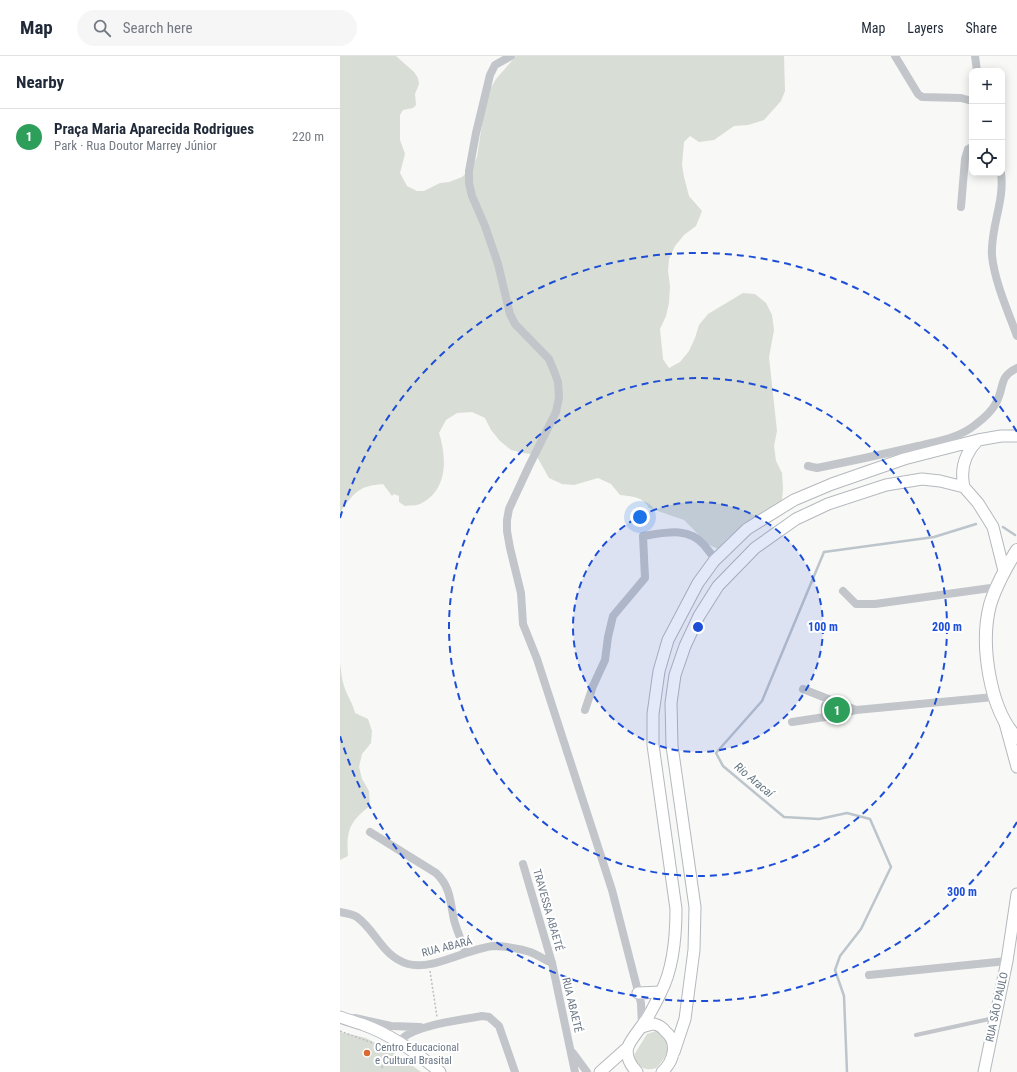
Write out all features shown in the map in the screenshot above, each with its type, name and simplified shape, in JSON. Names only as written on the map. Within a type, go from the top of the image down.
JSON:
[{"type":"main road","points":[[600,1072],[628,1047],[642,1027],[661,992],[670,968],[676,928],[676,909],[653,746],[653,714],[659,672],[668,640],[698,583],[716,560],[748,529],[794,500],[832,484],[904,459],[978,440],[1001,436],[1017,436]]},
{"type":"main road","points":[[978,440],[969,450],[964,462],[962,474],[964,487],[978,503],[993,527],[1004,571]]},
{"type":"main road","points":[[665,1071],[674,1052],[685,1019],[694,950],[695,907],[672,746],[671,703],[678,668],[685,646],[699,616],[718,586],[755,548],[796,519],[821,507],[886,485],[922,479],[940,481],[964,487]]},
{"type":"main road","points":[[1017,550],[1004,571],[990,604],[986,629],[987,655],[994,698],[1004,721],[1017,767]]},
{"type":"main road","points":[[1004,721],[1017,738]]},
{"type":"main road","name":"RUA SÃO PAULO","points":[[984,1072],[1007,961],[1017,894]]},
{"type":"main road","points":[[638,993],[661,992]]},
{"type":"main road","points":[[340,1016],[364,1025],[400,1048],[427,1061],[440,1072]]},
{"type":"main road","points":[[642,1027],[655,1024],[664,1029],[672,1038],[674,1052]]},
{"type":"main road","points":[[628,1047],[627,1053],[629,1059],[637,1072]]},
{"type":"street","points":[[511,56],[495,65],[490,75],[476,133],[469,171],[469,183],[472,196],[485,226],[498,264],[510,314],[515,324],[549,359],[558,382],[559,398],[556,412],[509,510],[507,530],[521,593],[524,624],[537,659],[612,890],[641,1003],[642,1027]]},
{"type":"street","points":[[895,56],[918,94],[922,97],[961,98],[969,100]]},
{"type":"street","points":[[975,56],[977,68]]},
{"type":"street","points":[[961,98],[969,94]]},
{"type":"street","points":[[962,208],[965,159],[969,148]]},
{"type":"street","points":[[1001,176],[999,206],[994,230],[992,256],[1001,292],[1017,336]]},
{"type":"street","points":[[808,466],[817,468],[883,455],[957,436],[975,425],[996,404],[1005,377],[1009,372],[1017,368]]},
{"type":"street","points":[[585,710],[593,686],[605,660],[613,616],[645,578],[642,536],[671,532],[691,534],[704,544],[716,560]]},
{"type":"street","points":[[843,591],[856,604],[869,604],[998,587]]},
{"type":"street","points":[[803,689],[856,710]]},
{"type":"street","points":[[792,722],[856,710],[994,698]]},
{"type":"street","points":[[825,717],[828,699]]},
{"type":"street","points":[[370,832],[436,873],[442,879],[448,889],[454,920],[466,953]]},
{"type":"street","name":"TRAVESSA ABAETÉ","points":[[523,864],[552,963]]},
{"type":"street","name":"RUA ABARÁ","points":[[340,912],[357,917],[367,927],[388,954],[409,964],[418,966],[429,964],[494,946],[530,952],[552,963]]},
{"type":"street","points":[[869,975],[1007,961]]},
{"type":"street","name":"RUA ABAETÉ","points":[[552,963],[572,1051],[575,1072]]},
{"type":"street","points":[[340,1016],[365,1019],[391,1026],[426,1027]]},
{"type":"street","points":[[400,1048],[403,1038],[408,1033],[426,1027],[482,1016],[489,1017],[499,1026],[515,1072]]},
{"type":"street","name":"RUA ABAETÉ","points":[[572,1051],[587,1072]]},
{"type":"lane","points":[[916,1035],[995,1017]]},
{"type":"path","points":[[429,964],[438,1025]]},
{"type":"path","points":[[340,1031],[400,1048]]},
{"type":"path","points":[[382,1068],[388,1050]]},
{"type":"path","points":[[384,1062],[396,1057]]},
{"type":"shaded area","points":[[340,56],[396,56],[414,72],[418,78],[419,84],[415,94],[416,105],[413,108],[403,110],[400,115],[400,140],[405,154],[400,173],[407,186],[417,191],[424,191],[440,183],[449,182],[462,177],[472,168],[477,157],[489,91],[496,79],[516,56],[784,56],[785,91],[781,101],[764,120],[748,125],[734,126],[714,140],[699,142],[690,136],[684,142],[682,165],[684,177],[689,196],[702,211],[696,226],[684,235],[675,246],[669,259],[669,303],[666,316],[660,329],[663,359],[669,368],[680,362],[689,351],[699,325],[708,314],[743,293],[755,294],[766,303],[772,315],[774,330],[769,357],[777,431],[774,446],[776,461],[782,473],[783,488],[782,500],[774,511],[750,526],[738,530],[718,549],[705,543],[684,520],[649,508],[644,501],[640,499],[620,495],[611,484],[598,478],[574,485],[562,484],[549,478],[536,455],[511,450],[500,441],[491,430],[485,418],[472,412],[457,413],[446,420],[439,433],[442,443],[444,463],[443,473],[436,491],[429,498],[418,505],[405,506],[399,502],[399,496],[394,494],[392,496],[383,484],[374,485],[362,489],[353,495],[340,512]]},
{"type":"shaded area","points":[[340,663],[344,686],[355,713],[368,719],[372,731],[371,743],[362,754],[359,767],[362,779],[369,791],[370,806],[358,816],[351,827],[348,839],[348,856],[340,860]]},
{"type":"shaded area","points":[[656,1031],[668,1036],[669,1050],[662,1062],[656,1068],[645,1069],[639,1065],[634,1055],[647,1034]]},
{"type":"shaded area","name":"Centro Educacional e Cultural Brasital","points":[[340,1032],[366,1038],[401,1057],[421,1072],[340,1072]]},
{"type":"waterway","name":"Rio Aracaí","points":[[847,1072],[844,996],[835,970],[840,956],[861,929],[891,867],[870,819],[847,813],[819,819],[784,817],[723,766],[716,753],[762,701],[824,552],[934,537],[976,524]]},
{"type":"waterway","name":"Rio Aracaí","points":[[1003,527],[1015,535]]},
{"type":"place","name":"Praça Maria Aparecida Rodrigues","points":[[837,710]]},
{"type":"place","name":"Centro Educacional e Cultural Brasital","points":[[367,1053]]}]
